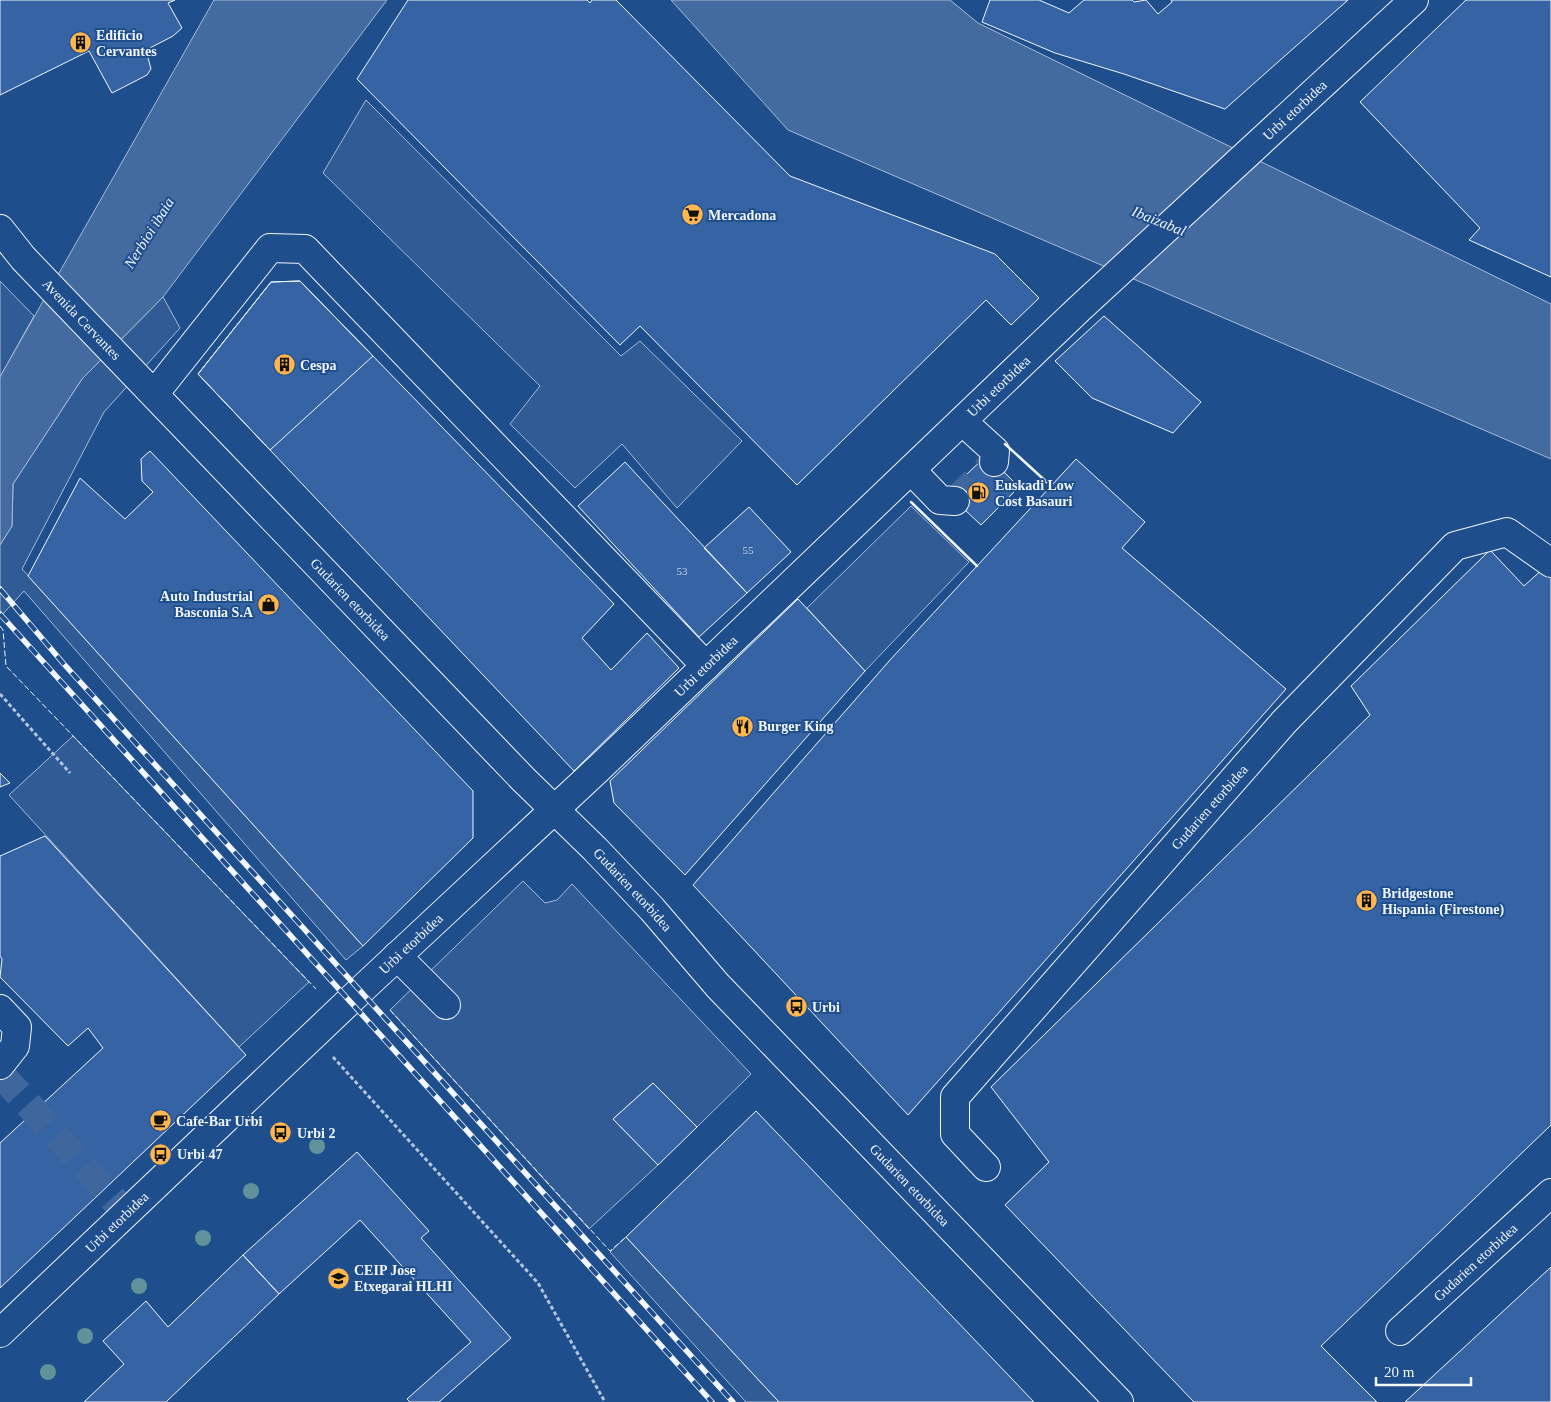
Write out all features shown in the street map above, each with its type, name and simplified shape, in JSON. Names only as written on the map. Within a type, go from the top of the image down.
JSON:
[{"type":"street","name":"Urbi etorbidea","points":[[0,1333],[397,956],[556,810],[1079,309],[1414,0]]},
{"type":"street","name":"Avenida Cervantes","points":[[0,229],[23,258],[149,386]]},
{"type":"street","points":[[149,386],[270,248],[305,249],[706,666]]},
{"type":"street","name":"Gudarien etorbidea","points":[[149,386],[516,772],[556,810],[652,909],[733,1002],[1119,1402]]},
{"type":"street","points":[[962,421],[995,451],[994,462]]},
{"type":"street","points":[[911,470],[940,500],[955,501]]},
{"type":"street","name":"Gudarien etorbidea","points":[[986,1166],[954,1134],[955,1097],[1284,722],[1455,546],[1507,532],[1551,563]]},
{"type":"street","points":[[397,956],[446,1005]]},
{"type":"street","points":[[0,1009],[17,1027],[15,1046],[0,1065]]},
{"type":"street","name":"Gudarien etorbidea","points":[[1400,1331],[1551,1193]]},
{"type":"path","points":[[0,694],[70,773]]},
{"type":"path","points":[[329,1053],[538,1283],[605,1402]]},
{"type":"shaded area","points":[[366,100],[621,356],[640,341],[742,441],[677,508],[622,444],[575,488],[510,424],[540,386],[323,173]]},
{"type":"shaded area","points":[[0,281],[34,316],[0,377]]},
{"type":"shaded area","points":[[163,297],[180,328],[104,412],[22,569],[363,946],[346,960],[24,591],[0,617],[0,545],[12,526],[13,484],[82,379]]},
{"type":"shaded area","points":[[911,506],[969,562],[865,671],[807,608]]},
{"type":"shaded area","points":[[73,736],[309,982],[239,1047],[9,795]]},
{"type":"shaded area","points":[[523,881],[545,903],[557,900],[572,884],[751,1074],[697,1127],[653,1083],[613,1119],[658,1165],[589,1229],[390,1010]]},
{"type":"shaded area","points":[[626,1237],[779,1402],[746,1402],[610,1252]]},
{"type":"water","name":"Nerbioi ibaia","points":[[214,0],[387,0],[163,297],[82,379],[13,484],[12,526],[0,545],[0,377]]},
{"type":"water","name":"Ibaizabal","points":[[671,0],[950,0],[978,23],[1551,304],[1551,459],[788,130]]},
{"type":"building","name":"Edificio Cervantes","points":[[0,0],[175,0],[168,3],[182,28],[173,36],[146,50],[151,69],[147,75],[112,93],[89,51],[0,95]]},
{"type":"building","name":"Mercadona","points":[[408,0],[587,0],[590,3],[592,0],[616,0],[790,176],[995,254],[1039,298],[1011,325],[986,300],[797,485],[640,326],[620,345],[357,79]]},
{"type":"building","points":[[990,0],[1039,0],[1069,13],[1084,0],[1132,0],[1134,2],[1146,0],[1158,14],[1172,2],[1171,0],[1348,0],[1225,109],[1124,74],[1055,53],[982,22]]},
{"type":"building","points":[[1466,0],[1551,0],[1551,277],[1469,240],[1480,228],[1360,102]]},
{"type":"building","points":[[300,281],[614,604],[582,638],[611,670],[647,633],[679,668],[574,771],[198,374],[271,282]]},
{"type":"building","name":"Cespa","points":[[300,281],[373,356],[270,450],[198,374],[271,282]]},
{"type":"building","points":[[1104,316],[1201,402],[1173,433],[1092,398],[1055,361]]},
{"type":"building","points":[[150,451],[473,791],[473,838],[363,946],[28,576],[80,478],[125,519],[153,492],[142,481],[141,459]]},
{"type":"building","points":[[987,455],[1019,487],[981,525],[947,493]]},
{"type":"building","points":[[1076,459],[1145,522],[1122,548],[1286,689],[908,1115],[693,885],[890,660]]},
{"type":"building","points":[[625,462],[747,593],[699,637],[578,506]]},
{"type":"building","points":[[749,507],[791,552],[747,593],[704,548]]},
{"type":"building","name":"Bridgestone Hispania (Firestone)","points":[[1490,550],[1524,586],[1545,567],[1551,573],[1551,1125],[1321,1346],[1377,1402],[1194,1402],[1005,1205],[1049,1162],[991,1087],[1370,715],[1351,686]]},
{"type":"building","name":"Burger King","points":[[798,599],[865,671],[685,875],[614,803],[610,781]]},
{"type":"building","points":[[0,773],[10,783],[0,787]]},
{"type":"building","points":[[45,836],[246,1055],[0,1288],[0,1143],[103,1048],[88,1028],[68,1046],[0,977],[2,959],[0,956],[0,856]]},
{"type":"building","points":[[653,1083],[697,1127],[658,1165],[613,1119]]},
{"type":"building","points":[[756,1111],[1034,1402],[779,1402],[626,1237]]},
{"type":"building","points":[[357,1152],[429,1231],[421,1238],[511,1338],[439,1402],[410,1402],[407,1399],[471,1342],[360,1220],[279,1294],[243,1255]]},
{"type":"building","points":[[243,1255],[279,1294],[166,1402],[84,1402],[124,1364],[103,1341],[146,1301],[168,1327]]},
{"type":"building","points":[[1551,1267],[1551,1402],[1405,1402]]},
{"type":"tunnel","points":[[955,501],[994,462]]},
{"type":"tunnel","points":[[0,1073],[126,1213]]},
{"type":"railway","points":[[0,589],[63,663],[733,1402]]},
{"type":"railway","points":[[0,614],[712,1402]]},
{"type":"fence","points":[[0,626],[3,630],[6,666],[316,989]]},
{"type":"fence","points":[[390,1010],[610,1251],[626,1237]]},
{"type":"wall","points":[[1005,444],[1051,486]]},
{"type":"wall","points":[[911,502],[977,566]]},
{"type":"place","name":"Edificio Cervantes","points":[[80,43]]},
{"type":"place","name":"Mercadona","points":[[692,215]]},
{"type":"place","name":"Cespa","points":[[284,365]]},
{"type":"place","name":"Euskadi Low Cost Basauri","points":[[979,493]]},
{"type":"place","name":"Auto Industrial Basconia S.A","points":[[269,604]]},
{"type":"place","name":"Burger King","points":[[742,726]]},
{"type":"place","name":"Bridgestone Hispania (Firestone)","points":[[1366,901]]},
{"type":"place","name":"Urbi","points":[[796,1007]]},
{"type":"place","name":"Cafe-Bar Urbi","points":[[160,1121]]},
{"type":"place","name":"Urbi 2","points":[[281,1133]]},
{"type":"place","name":"Urbi 47","points":[[161,1154]]},
{"type":"place","name":"CEIP Jose Etxegarai HLHI","points":[[338,1278]]}]
